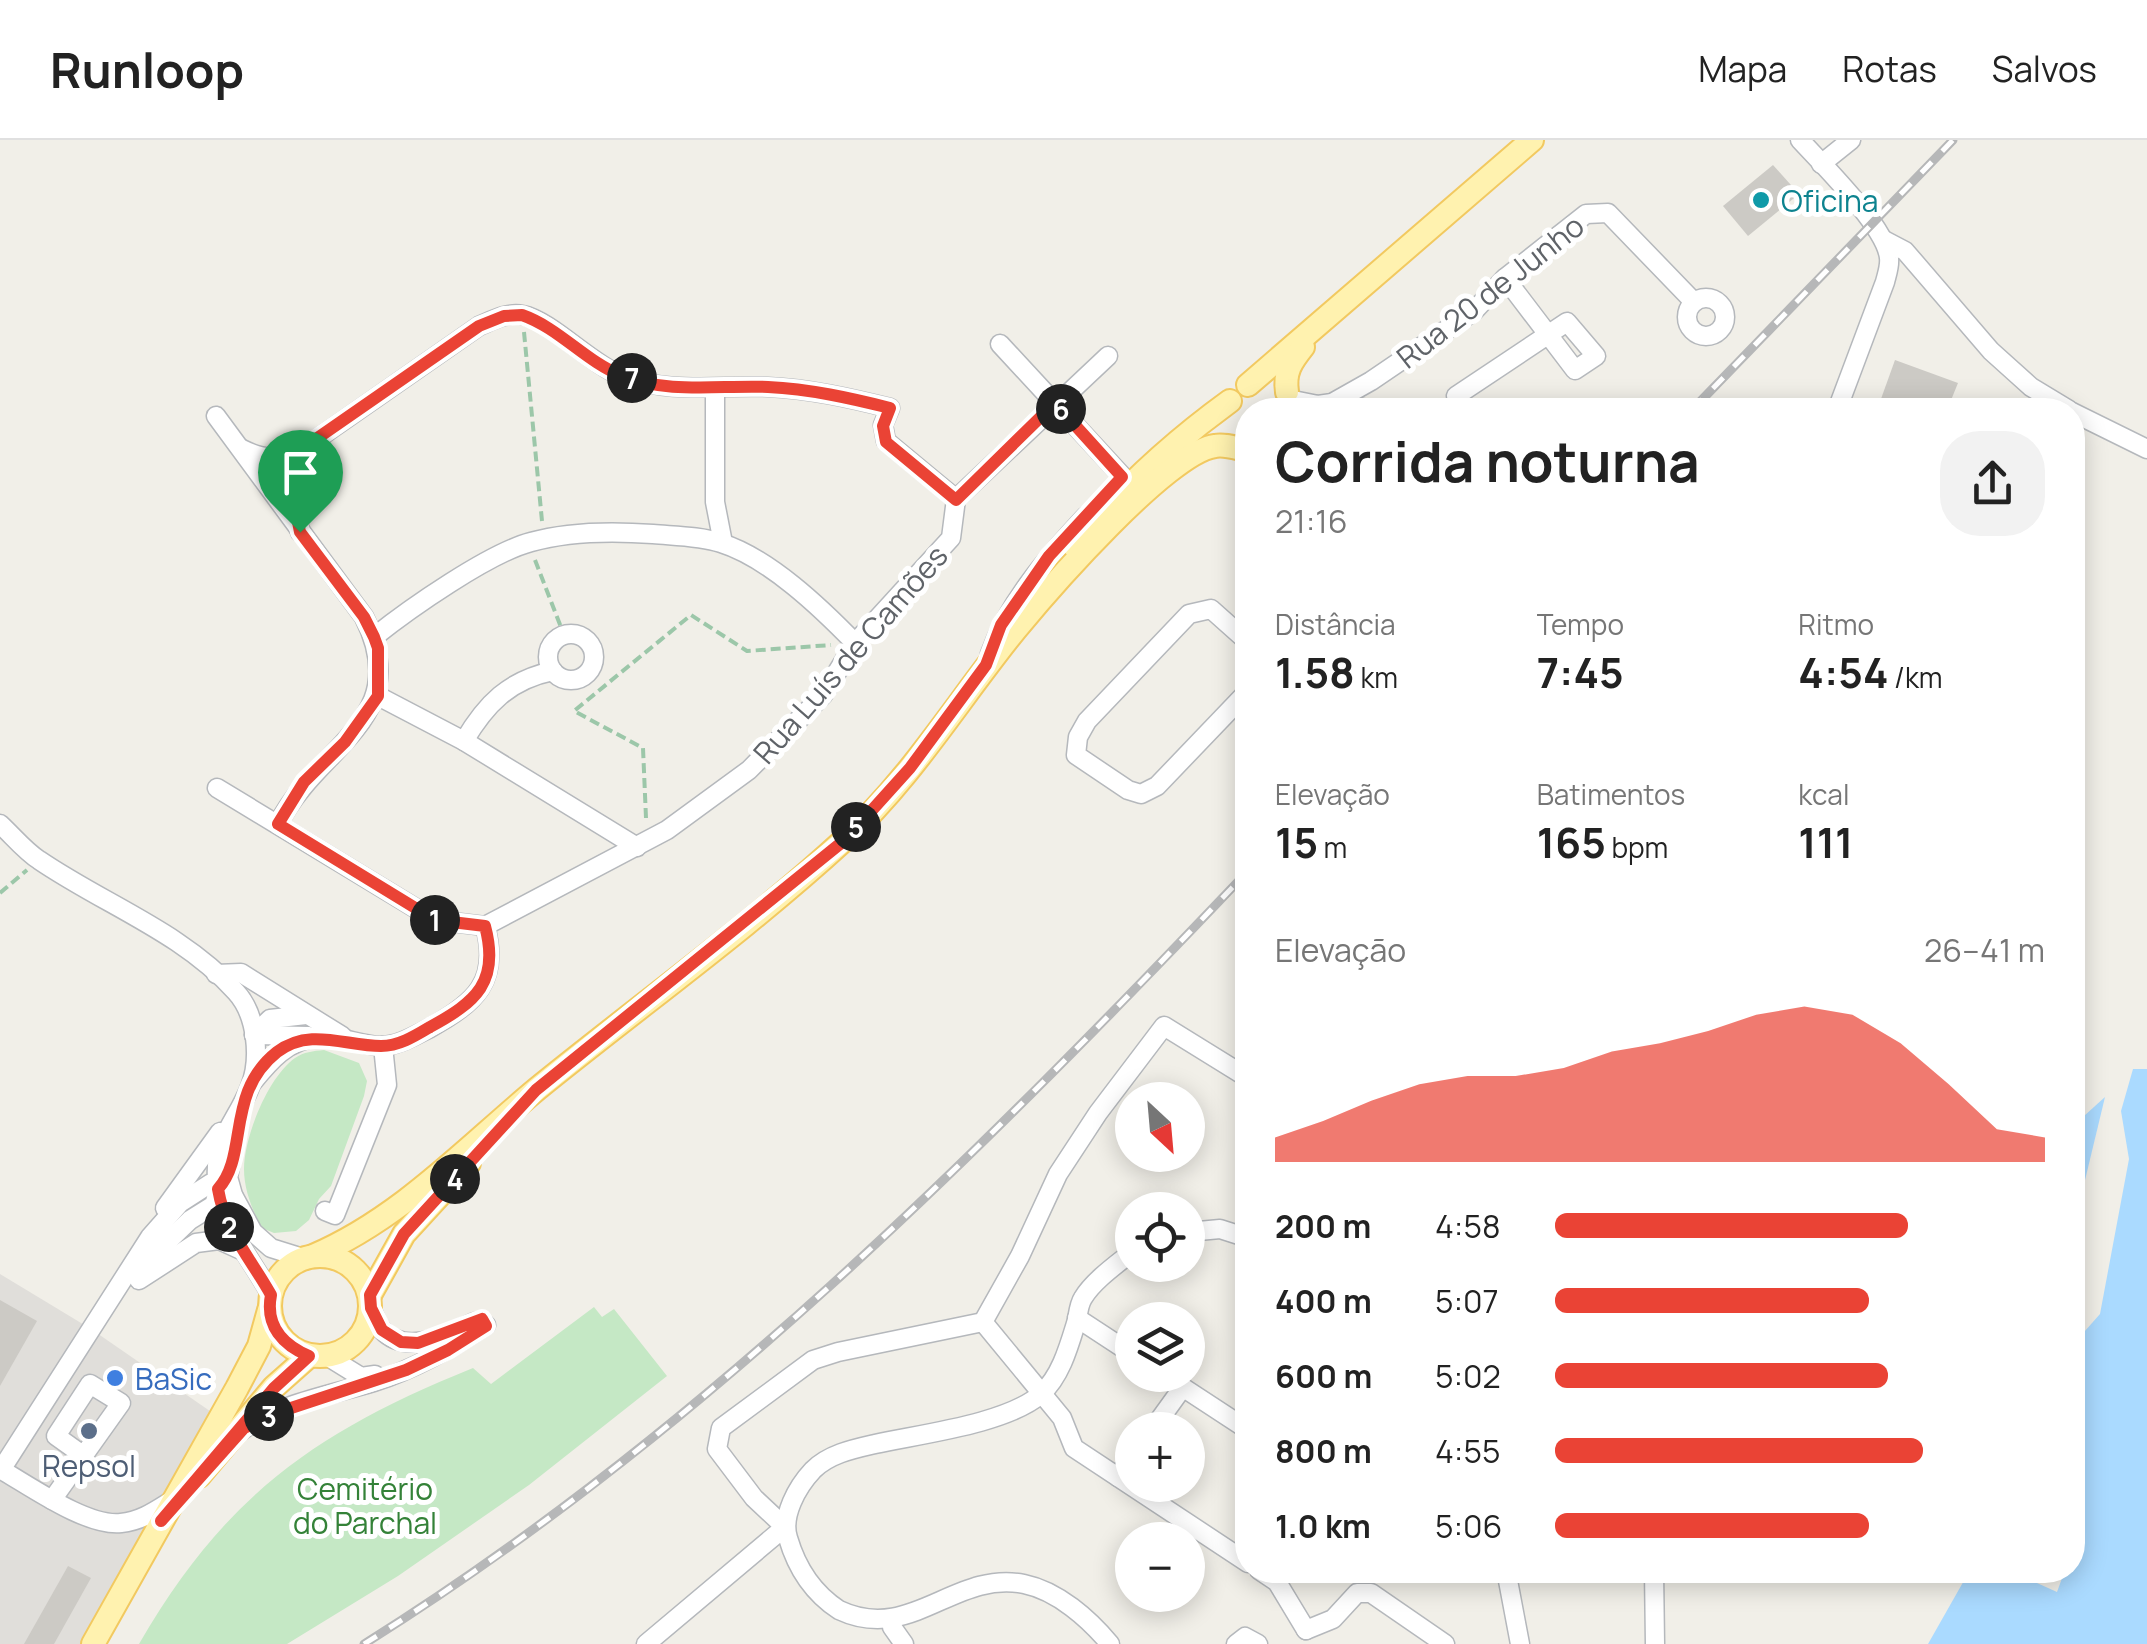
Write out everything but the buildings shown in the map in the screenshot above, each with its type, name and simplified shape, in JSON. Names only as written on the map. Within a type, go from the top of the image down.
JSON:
[{"type":"main road","points":[[986,665],[1008,623],[1112,500],[1532,140]]},
{"type":"main road","points":[[1294,398],[1286,380],[1290,364],[1304,344],[1404,252]]},
{"type":"main road","points":[[1248,385],[1269,382],[1290,398]]},
{"type":"main road","points":[[1230,401],[1227,426],[1235,442]]},
{"type":"main road","points":[[93,1644],[258,1346],[284,1270],[376,1224],[846,839],[910,768],[986,665],[1071,563],[1158,479],[1190,455],[1216,445],[1235,448]]},
{"type":"main road","points":[[166,1511],[274,1388],[318,1356],[344,1351],[358,1340],[367,1325],[370,1301],[404,1234],[536,1090]]},
{"type":"main road","points":[[308,1257],[331,1256],[347,1263],[360,1275],[370,1301]]},
{"type":"main road","points":[[270,1302],[280,1337],[292,1349],[318,1356]]},
{"type":"street","points":[[1800,140],[1826,152],[1884,240],[1890,261],[1842,398]]},
{"type":"street","points":[[1826,152],[1850,140]]},
{"type":"street","name":"Rua 20 de Junho","points":[[1341,398],[1474,311],[1505,278],[1586,214],[1608,213],[1694,302]]},
{"type":"street","points":[[1884,240],[1906,250],[1991,351],[2050,398]]},
{"type":"street","points":[[1456,396],[1545,334],[1505,278]]},
{"type":"street","points":[[239,448],[261,458],[282,458],[306,446],[479,326],[504,316],[522,315],[622,376],[668,387],[767,387],[834,394],[890,408],[883,426],[886,442],[956,500],[1108,356]]},
{"type":"street","points":[[1000,344],[1122,477]]},
{"type":"street","points":[[1370,398],[1371,382]]},
{"type":"street","points":[[715,388],[715,502],[724,543]]},
{"type":"street","points":[[216,416],[364,617],[378,648],[378,696],[345,742],[304,782],[278,824]]},
{"type":"street","points":[[2085,418],[2147,450]]},
{"type":"street","points":[[300,532],[290,482],[306,446]]},
{"type":"street","points":[[986,665],[1001,625],[1049,556],[1122,477],[1155,460]]},
{"type":"street","name":"Rua Luís de Camões","points":[[485,926],[668,830],[749,770],[822,695],[855,644],[951,538],[956,500]]},
{"type":"street","points":[[374,637],[489,560],[528,542],[573,534],[637,533],[724,543],[820,606],[855,644]]},
{"type":"street","points":[[1235,630],[1211,608],[1189,614],[1087,720],[1078,736],[1076,755],[1128,790],[1141,794],[1158,786],[1235,705]]},
{"type":"street","points":[[464,741],[484,708],[528,676],[553,671],[573,680],[586,674],[594,660],[586,640],[572,634],[552,643],[549,664],[553,671]]},
{"type":"street","points":[[378,696],[464,741],[637,847]]},
{"type":"street","points":[[218,788],[435,920],[485,926],[491,948],[485,983],[466,1007],[407,1041],[382,1046],[318,1036],[254,1035]]},
{"type":"street","points":[[0,824],[38,860],[162,930],[238,994],[250,1014],[254,1035],[251,1084]]},
{"type":"street","points":[[216,974],[241,973],[351,1042]]},
{"type":"street","points":[[254,1035],[270,1018],[306,1016]]},
{"type":"street","points":[[1110,1644],[1076,1611],[1024,1584],[990,1583],[892,1627],[853,1619],[826,1601],[809,1583],[794,1558],[785,1527],[754,1498],[717,1449],[721,1428],[814,1360],[983,1322],[1020,1256],[1058,1174],[1164,1026],[1235,1070]]},
{"type":"street","points":[[318,1036],[278,1052],[251,1084],[242,1104],[136,1248],[110,1299],[0,1470],[86,1516],[117,1524],[144,1518],[166,1511],[244,1428],[276,1413],[406,1370],[486,1326],[482,1319],[418,1343],[401,1342],[382,1330],[370,1301]]},
{"type":"street","points":[[326,1211],[335,1215],[387,1085],[382,1046]]},
{"type":"street","points":[[242,1104],[221,1207],[270,1302]]},
{"type":"street","points":[[227,1187],[253,1232],[270,1248],[308,1257]]},
{"type":"street","points":[[110,1299],[190,1220],[214,1206],[227,1187]]},
{"type":"street","points":[[1205,1231],[1235,1234]]},
{"type":"street","points":[[110,1299],[196,1242],[219,1240],[241,1250]]},
{"type":"street","points":[[646,1644],[785,1527],[796,1492],[815,1468],[845,1450],[1001,1416],[1040,1394],[1057,1376],[1082,1299],[1115,1268]]},
{"type":"street","points":[[1077,1318],[1115,1343]]},
{"type":"street","points":[[983,1322],[1062,1418],[1074,1448],[1115,1475]]},
{"type":"street","points":[[318,1356],[361,1377],[406,1370]]},
{"type":"street","points":[[52,1500],[84,1456],[121,1403],[90,1384],[56,1436],[84,1456]]},
{"type":"street","points":[[1191,1392],[1235,1421]]},
{"type":"street","points":[[1156,1502],[1235,1554]]},
{"type":"street","points":[[1283,1583],[1302,1637],[1333,1619],[1358,1592],[1371,1593],[1445,1644]]},
{"type":"street","points":[[1508,1583],[1520,1644]]},
{"type":"street","points":[[1654,1583],[1655,1644]]},
{"type":"street","points":[[892,1627],[904,1644]]},
{"type":"street","points":[[1236,1644],[1245,1637],[1258,1644]]},
{"type":"path","points":[[522,315],[543,526],[525,530],[564,635]]},
{"type":"path","points":[[646,818],[643,748],[574,711],[691,615],[748,650],[855,644]]},
{"type":"path","points":[[0,893],[38,860]]},
{"type":"shaded area","points":[[0,1274],[91,1329],[220,1418],[93,1644],[0,1644]]},
{"type":"green space","points":[[324,1050],[359,1063],[367,1081],[364,1096],[331,1186],[319,1199],[309,1220],[296,1231],[274,1233],[262,1228],[247,1192],[244,1169],[248,1141],[267,1093],[285,1067],[302,1054]]},
{"type":"green space","name":"Cemitério do Parchal","points":[[594,1307],[602,1317],[614,1309],[667,1376],[529,1485],[398,1576],[287,1644],[139,1644],[206,1547],[241,1508],[280,1474],[367,1417],[473,1368],[491,1384]]},
{"type":"water","points":[[2133,1069],[2147,1069],[2147,1644],[1928,1644],[1963,1583],[2037,1583],[2057,1592],[2060,1583],[2085,1583],[2085,1331],[2100,1314],[2129,1159],[2121,1111]]},
{"type":"water","points":[[2105,1097],[2085,1180],[2085,1115]]},
{"type":"railway","points":[[1704,398],[1953,140]]},
{"type":"railway","points":[[364,1644],[487,1562],[605,1475],[719,1383],[938,1186],[1235,885]]},
{"type":"place","name":"Oficina","points":[[1761,200]]},
{"type":"place","name":"BaSic","points":[[115,1378]]},
{"type":"place","name":"Repsol","points":[[89,1431]]},
{"type":"route","points":[[522,315],[535,320],[622,376],[668,387],[767,387],[834,394],[890,408],[883,426],[886,442],[956,500],[1055,403],[1122,477],[1049,556],[1001,625],[986,665],[910,768],[846,839],[536,1090],[404,1234],[370,1295],[371,1308],[382,1330],[401,1342],[418,1343],[482,1319],[486,1326],[406,1370],[276,1413],[244,1428],[161,1521],[274,1388],[309,1356],[292,1349],[280,1337],[269,1310],[271,1295],[241,1250],[221,1207],[218,1189],[228,1178],[242,1104],[251,1084],[278,1052],[318,1036],[382,1046],[407,1041],[466,1007],[485,983],[491,948],[485,926],[435,920],[278,824],[304,782],[345,742],[378,696],[378,648],[374,637],[364,617],[300,532],[290,482],[306,446],[479,326],[504,316],[522,315]]}]
